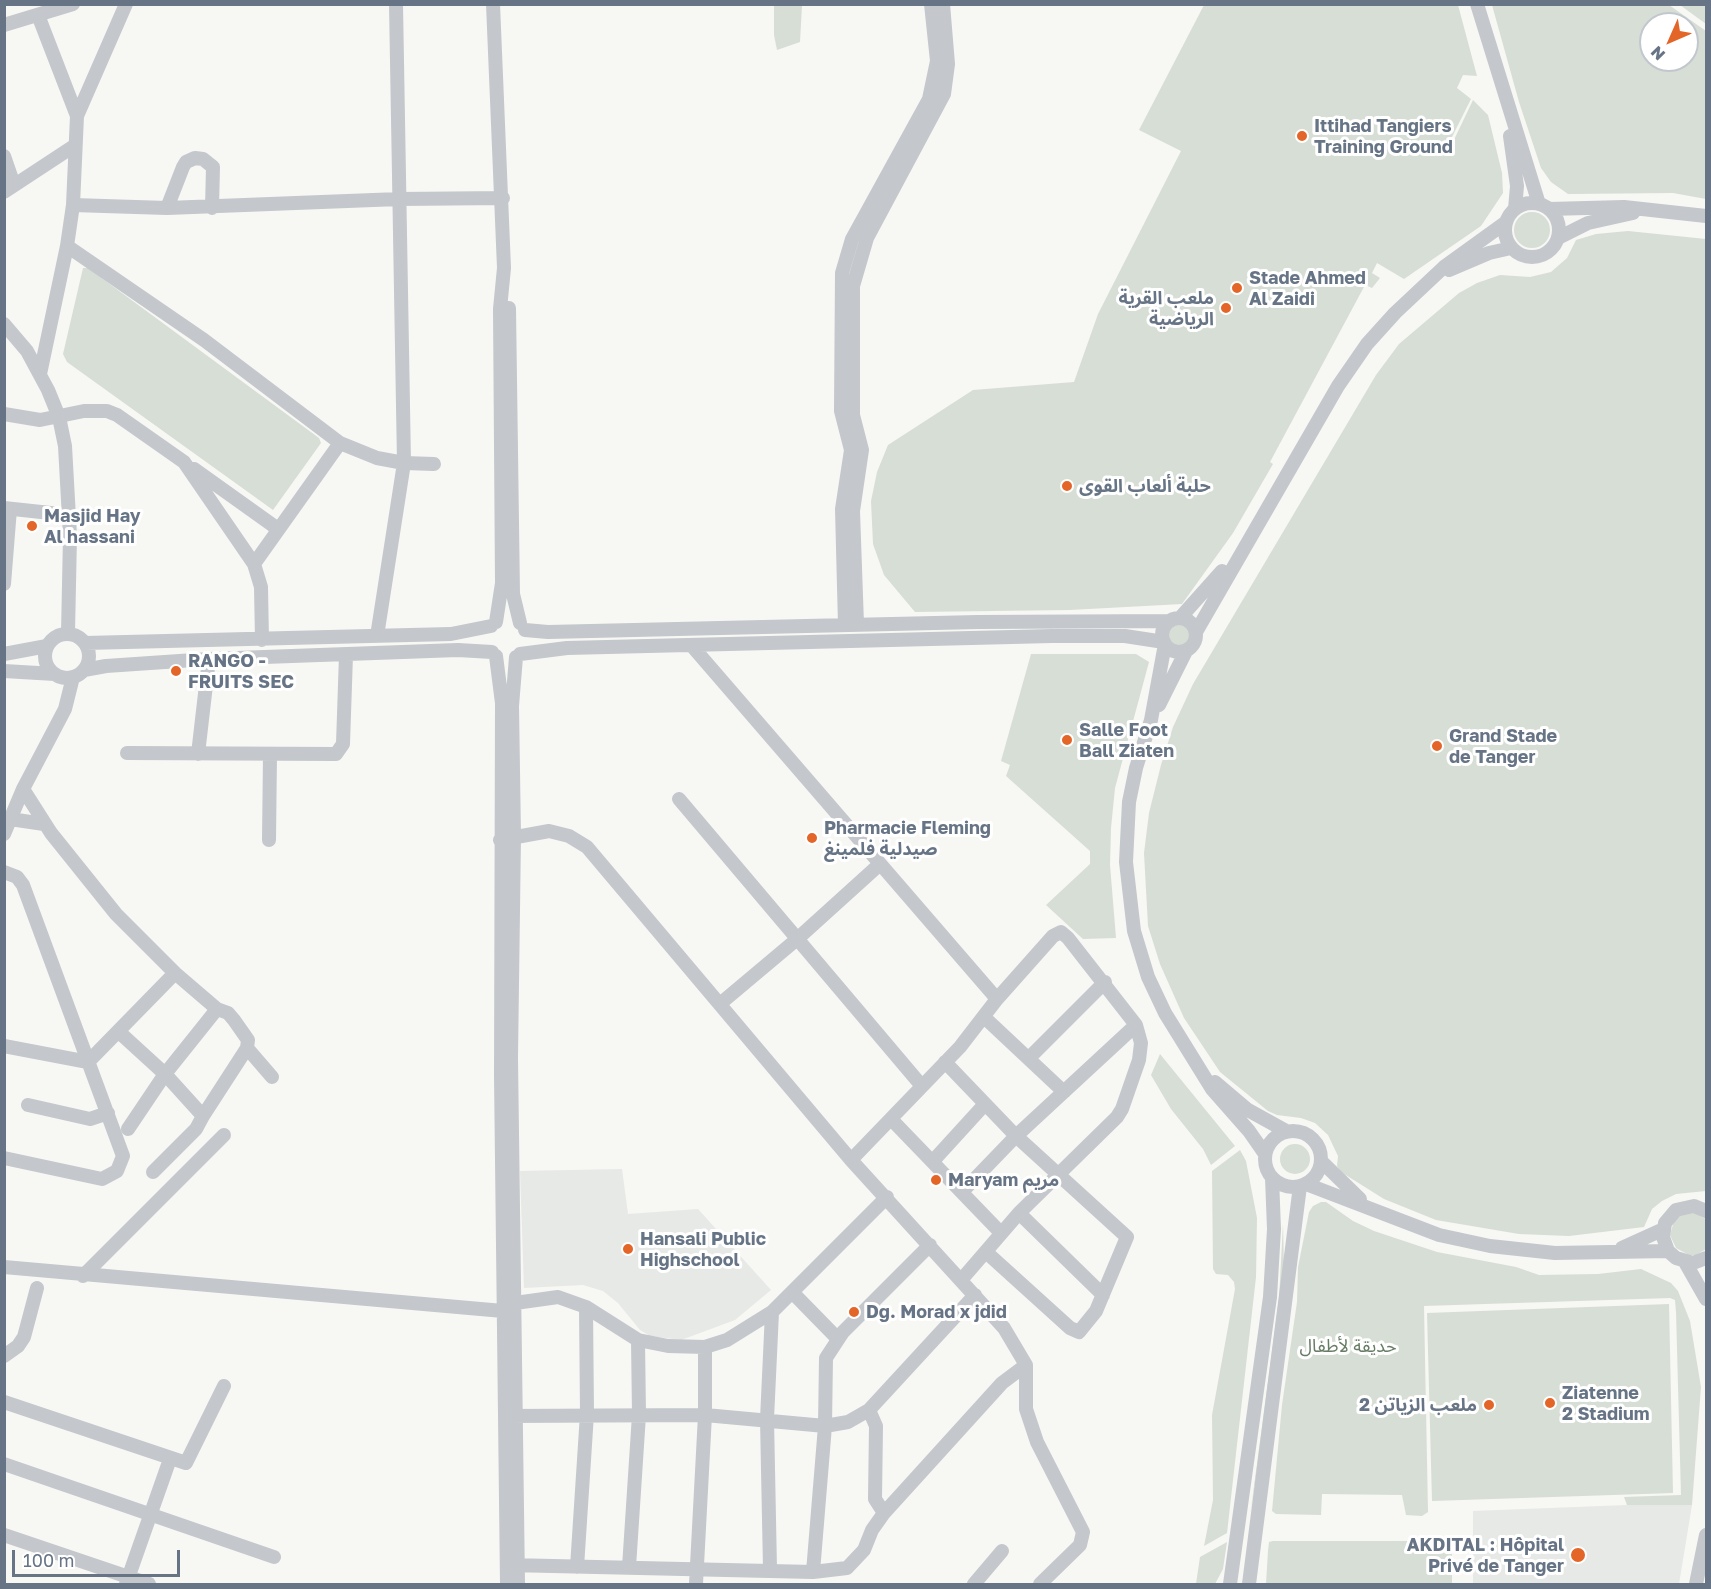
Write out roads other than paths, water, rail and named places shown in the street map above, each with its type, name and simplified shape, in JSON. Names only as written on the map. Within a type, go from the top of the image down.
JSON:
[{"type":"street","points":[[4,25],[73,4]]},
{"type":"street","points":[[40,374],[67,246],[73,205],[76,116],[126,4]]},
{"type":"street","points":[[377,636],[404,463],[396,4]]},
{"type":"street","points":[[493,4],[503,198],[504,268],[500,309],[502,583],[494,624],[487,642],[494,654],[502,703],[500,840],[512,1565],[507,1584]]},
{"type":"street","points":[[851,625],[842,509],[850,450],[841,418],[841,284],[852,239],[934,87],[937,61],[931,4]]},
{"type":"street","points":[[851,625],[853,511],[862,450],[853,415],[854,286],[867,238],[944,94],[948,64],[943,4]]},
{"type":"street","points":[[1477,4],[1508,107],[1517,186],[1515,209]]},
{"type":"street","points":[[38,15],[76,116]]},
{"type":"street","points":[[1505,223],[1505,236],[1511,248],[1519,255],[1535,258],[1551,250],[1558,238],[1558,222],[1544,207],[1515,119],[1508,107]]},
{"type":"street","points":[[4,156],[9,189],[74,146]]},
{"type":"street","points":[[167,208],[183,167],[186,162],[195,158],[203,159],[213,167],[212,208]]},
{"type":"street","points":[[73,205],[212,208],[399,199],[503,198]]},
{"type":"street","points":[[1151,720],[1186,651],[1195,641],[1196,632],[1240,552],[1338,386],[1367,344],[1395,313],[1460,254],[1505,223],[1515,209],[1526,203],[1544,207],[1602,206],[1707,216]]},
{"type":"street","points":[[1558,238],[1588,223],[1641,211]]},
{"type":"street","points":[[67,246],[204,340],[340,443],[377,458],[404,463],[434,464]]},
{"type":"street","points":[[1438,274],[1489,253],[1511,248]]},
{"type":"street","points":[[504,268],[509,296],[513,594],[526,645],[518,655],[512,706],[514,836],[512,1082],[507,1306]]},
{"type":"street","points":[[4,324],[27,351],[59,417],[65,446],[69,515],[68,633]]},
{"type":"street","points":[[4,414],[40,420],[95,410],[117,415],[278,529]]},
{"type":"street","points":[[254,564],[340,443]]},
{"type":"street","points":[[184,462],[254,564],[261,587],[262,640]]},
{"type":"street","points":[[4,584],[7,508],[69,515]]},
{"type":"street","points":[[1230,1584],[1270,1296],[1274,1229],[1272,1178],[1266,1167],[1265,1154],[1250,1131],[1212,1089],[1165,1013],[1148,977],[1129,904],[1126,862],[1130,802],[1136,768],[1151,720],[1164,643],[1163,629],[1175,620],[1240,552]]},
{"type":"street","points":[[85,643],[451,634],[508,619],[522,627],[548,632],[1175,620],[1192,624],[1196,632]]},
{"type":"street","points":[[4,834],[23,789],[63,715],[79,674],[89,660],[85,643],[78,636],[68,633],[55,636],[47,646],[46,665],[55,675]]},
{"type":"street","points":[[4,671],[55,675],[79,674],[106,666],[209,659],[461,650],[494,654],[506,659],[518,655],[567,648],[1052,636],[1125,636],[1164,643],[1172,651],[1186,651]]},
{"type":"street","points":[[4,654],[47,646]]},
{"type":"street","points":[[692,646],[997,999]]},
{"type":"street","points":[[127,753],[330,756],[340,750],[343,744],[346,655]]},
{"type":"street","points":[[198,754],[209,659]]},
{"type":"street","points":[[269,840],[270,755]]},
{"type":"street","points":[[23,789],[44,824],[116,914],[175,973],[190,983],[217,1009],[228,1013],[248,1040],[247,1048],[196,1128],[153,1173]]},
{"type":"street","points":[[679,799],[921,1085]]},
{"type":"street","points":[[10,819],[44,824]]},
{"type":"street","points":[[500,840],[549,831],[569,836],[588,847],[722,1003],[851,1160],[962,1279],[1004,1328],[1026,1365],[1026,1409],[1037,1442],[1083,1532],[1080,1545],[1041,1584]]},
{"type":"street","points":[[722,1003],[796,940],[879,864]]},
{"type":"street","points":[[4,872],[17,877],[23,885],[123,1156],[120,1166],[108,1178],[97,1179],[4,1158]]},
{"type":"street","points":[[851,1160],[945,1062],[1057,932],[1068,938],[1105,982],[1136,1025],[1141,1052],[1122,1109],[1000,1232],[962,1279]]},
{"type":"street","points":[[88,1062],[175,973]]},
{"type":"street","points":[[1030,1057],[1105,982]]},
{"type":"street","points":[[128,1129],[165,1074],[217,1009]]},
{"type":"street","points":[[984,1017],[1030,1057],[1064,1092]]},
{"type":"street","points":[[962,1192],[1016,1136],[1136,1025]]},
{"type":"street","points":[[118,1032],[165,1074],[203,1116]]},
{"type":"street","points":[[4,1046],[88,1062]]},
{"type":"street","points":[[247,1048],[272,1077]]},
{"type":"street","points":[[945,1062],[1016,1136],[1127,1237],[1103,1295],[1089,1322],[1079,1332],[1064,1322],[986,1252]]},
{"type":"street","points":[[1202,1071],[1242,1105],[1286,1131]]},
{"type":"street","points":[[933,1161],[985,1104]]},
{"type":"street","points":[[28,1105],[90,1119],[108,1113]]},
{"type":"street","points":[[891,1119],[1000,1232]]},
{"type":"street","points":[[1249,1584],[1303,1185],[1319,1170],[1321,1161],[1320,1152],[1311,1137],[1295,1130],[1286,1131],[1272,1139],[1265,1154]]},
{"type":"street","points":[[83,1276],[224,1135]]},
{"type":"street","points":[[1321,1161],[1346,1187],[1373,1209]]},
{"type":"street","points":[[1272,1178],[1285,1186],[1303,1185],[1439,1234],[1513,1250],[1555,1253],[1617,1250],[1668,1251],[1685,1262],[1707,1299]]},
{"type":"street","points":[[4,1268],[83,1276],[507,1306],[558,1297],[586,1307],[638,1340],[668,1346],[705,1347],[727,1340],[772,1312],[886,1197]]},
{"type":"street","points":[[1668,1251],[1663,1237],[1668,1218],[1676,1210],[1687,1206],[1705,1209]]},
{"type":"street","points":[[1019,1213],[1103,1295]]},
{"type":"street","points":[[1617,1250],[1664,1229]]},
{"type":"street","points":[[813,1572],[825,1426],[826,1358],[837,1338],[930,1245]]},
{"type":"street","points":[[1685,1262],[1707,1258]]},
{"type":"street","points":[[4,1356],[18,1346],[24,1337],[37,1288]]},
{"type":"street","points":[[792,1293],[837,1338]]},
{"type":"street","points":[[510,1416],[705,1415],[825,1426],[848,1422],[869,1410],[975,1295]]},
{"type":"street","points":[[577,1567],[587,1414],[586,1307]]},
{"type":"street","points":[[770,1569],[767,1419],[772,1312]]},
{"type":"street","points":[[629,1567],[639,1415],[638,1340]]},
{"type":"street","points":[[696,1584],[705,1415],[705,1347]]},
{"type":"street","points":[[512,1565],[770,1569],[813,1572],[847,1568],[864,1550],[872,1530],[884,1513],[1002,1383],[1026,1365]]},
{"type":"street","points":[[4,1402],[181,1462],[188,1461],[224,1386]]},
{"type":"street","points":[[869,1410],[876,1426],[875,1500],[884,1513]]},
{"type":"street","points":[[127,1581],[170,1459]]},
{"type":"street","points":[[4,1464],[274,1557]]},
{"type":"street","points":[[4,1535],[127,1581],[149,1584]]},
{"type":"street","points":[[1696,1584],[1707,1535]]},
{"type":"street","points":[[974,1584],[1002,1551]]},
{"type":"street","points":[[512,1565],[518,1584]]},
{"type":"place","name":"Ittihad Tangiers Training Ground","points":[[1302,136]]},
{"type":"place","name":"Stade Ahmed Al Zaidi","points":[[1237,288]]},
{"type":"place","name":"ملعب القرية الرياضية","points":[[1226,308]]},
{"type":"place","name":"حلبة ألعاب القوى","points":[[1067,486]]},
{"type":"place","name":"Masjid Hay Al hassani","points":[[32,526]]},
{"type":"place","name":"RANGO - FRUITS SEC","points":[[176,671]]},
{"type":"place","name":"Salle Foot Ball Ziaten","points":[[1067,740]]},
{"type":"place","name":"Grand Stade de Tanger","points":[[1437,746]]},
{"type":"place","name":"Pharmacie Fleming صيدلية فلمينغ","points":[[812,838]]},
{"type":"place","name":"Maryam مريم","points":[[936,1180]]},
{"type":"place","name":"Hansali Public Highschool","points":[[628,1249]]},
{"type":"place","name":"Dg. Morad x jdid","points":[[854,1312]]},
{"type":"place","name":"Ziatenne 2 Stadium","points":[[1550,1403]]},
{"type":"place","name":"ملعب الزياتن 2","points":[[1489,1405]]},
{"type":"place","name":"AKDITAL : Hôpital Privé de Tanger","points":[[1578,1555]]},
{"type":"park label","name":"حديقة لأطفال","points":[[1348,1346]]}]
